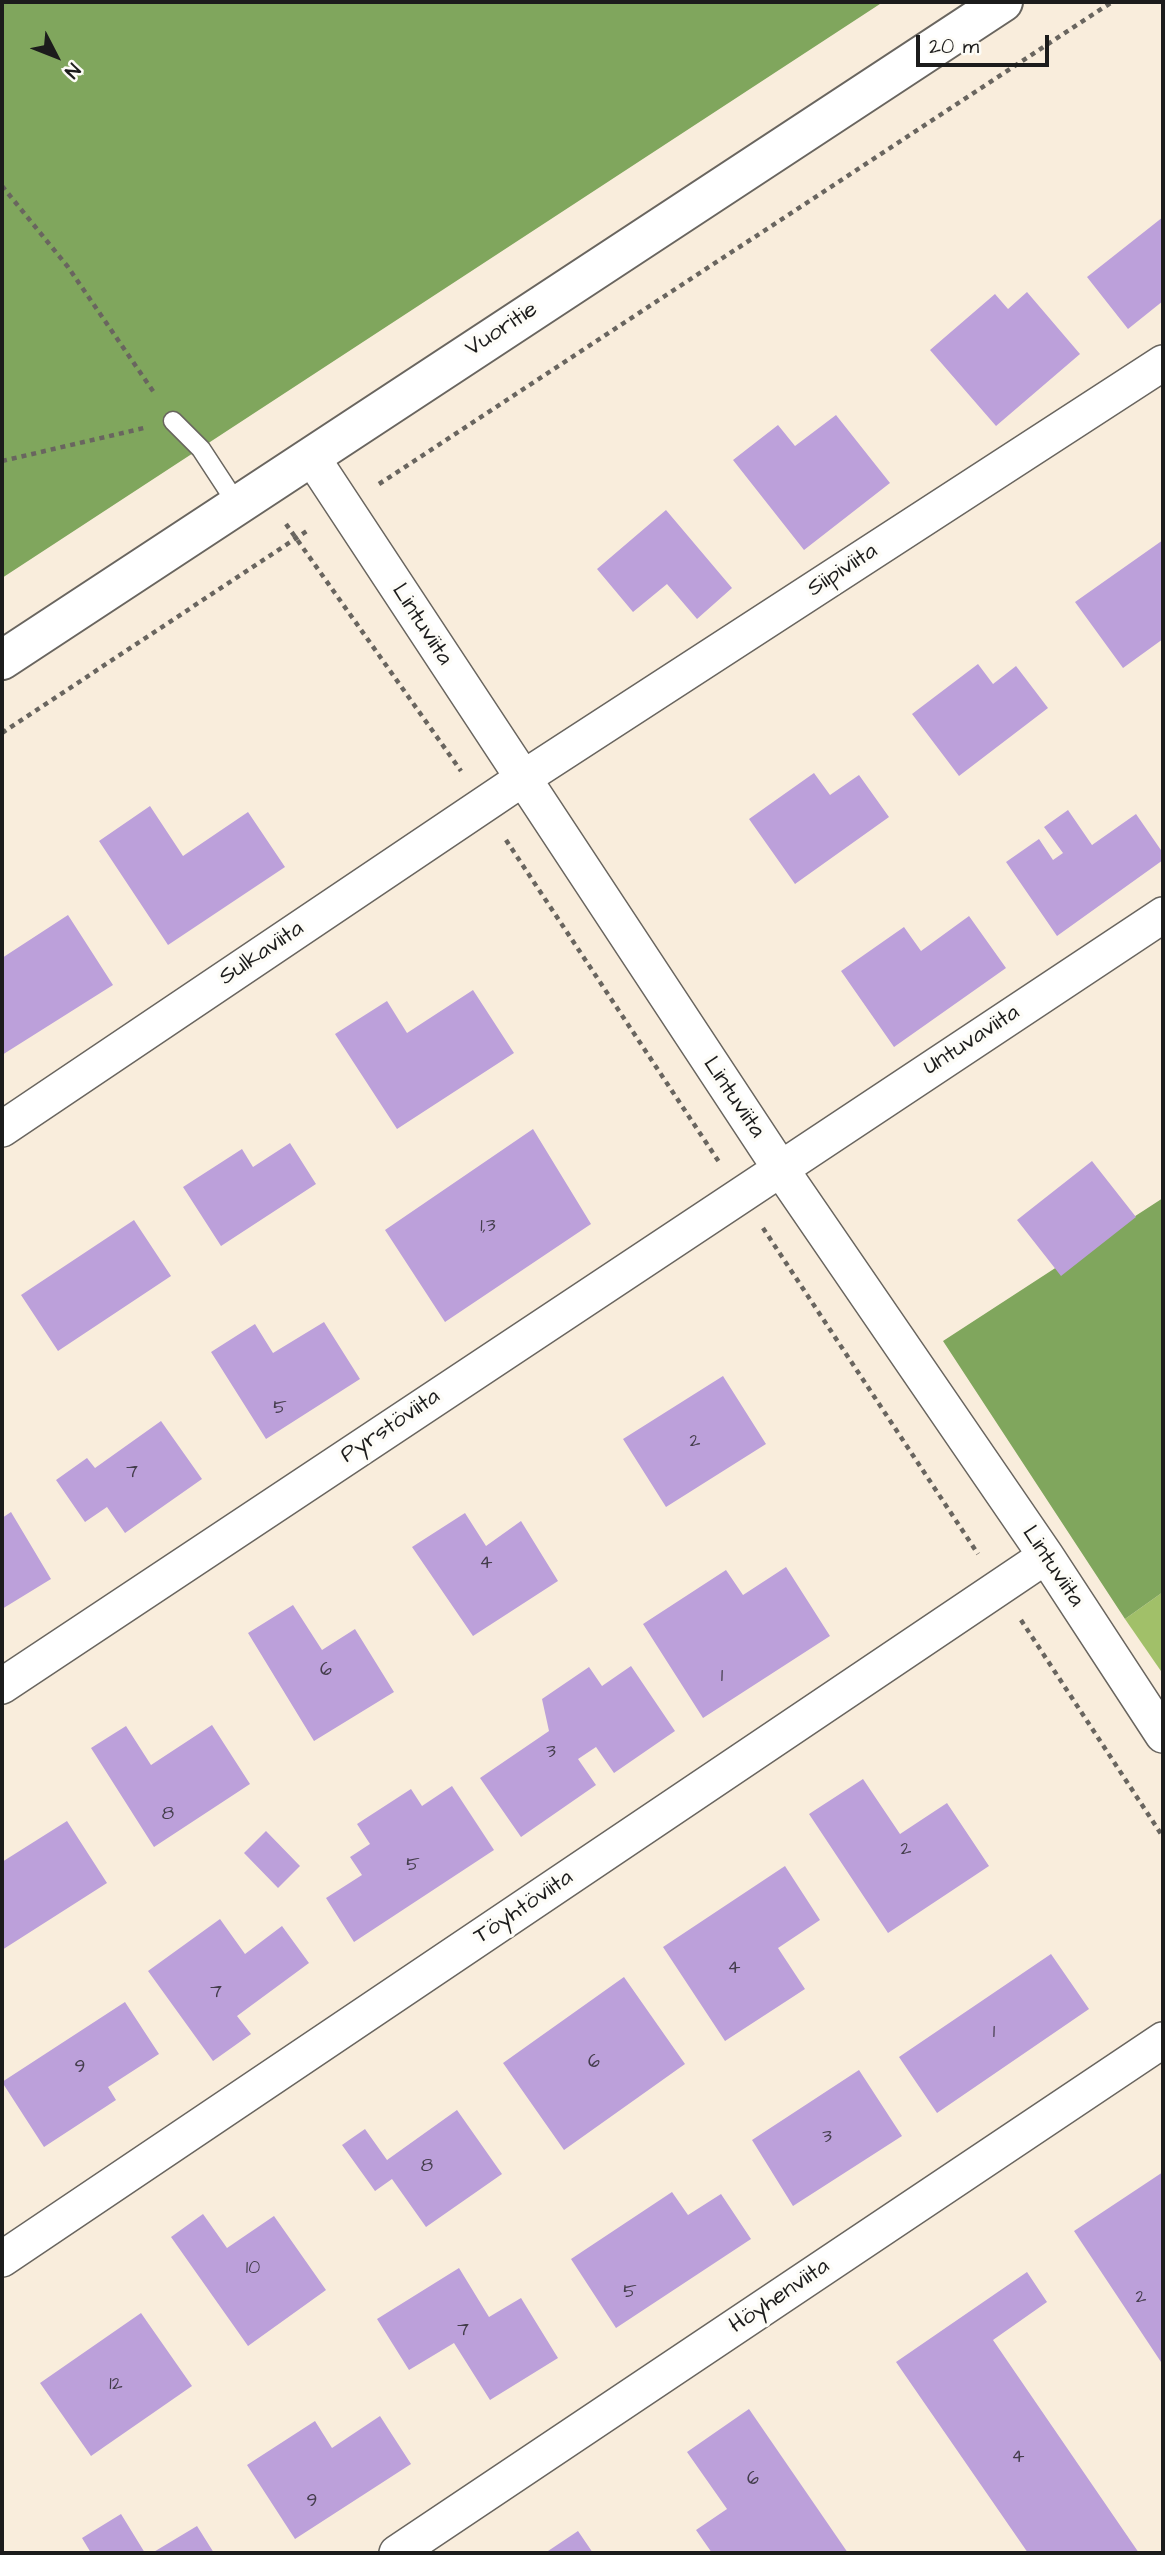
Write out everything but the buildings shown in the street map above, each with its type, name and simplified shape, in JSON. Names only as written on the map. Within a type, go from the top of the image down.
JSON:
[{"type":"street","name":"Vuoritie","points":[[2,660],[1003,2]]},
{"type":"street","name":"Siipiviita","points":[[522,779],[1163,363]]},
{"type":"street","name":"Lintuviita","points":[[311,456],[780,1168],[1046,1556],[1163,1735]]},
{"type":"street","name":"Sulkaviita","points":[[2,1129],[522,779]]},
{"type":"street","name":"Untuvaviita","points":[[780,1168],[1163,915]]},
{"type":"street","name":"Pyrstöviita","points":[[2,1686],[780,1168]]},
{"type":"street","name":"Töyhtöviita","points":[[2,2259],[1046,1556]]},
{"type":"street","name":"Höyhenviita","points":[[397,2553],[1163,2040]]},
{"type":"lane","points":[[173,421],[201,449],[237,504]]},
{"type":"path","points":[[2,733],[1112,2]]},
{"type":"path","points":[[2,186],[68,267],[173,421],[2,461]]},
{"type":"green space","points":[[2,2],[883,2],[2,578]]},
{"type":"green space","points":[[1163,1198],[1163,1592],[1125,1619],[943,1341]]},
{"type":"green space","points":[[1163,1592],[1163,1674],[1125,1619]]}]
